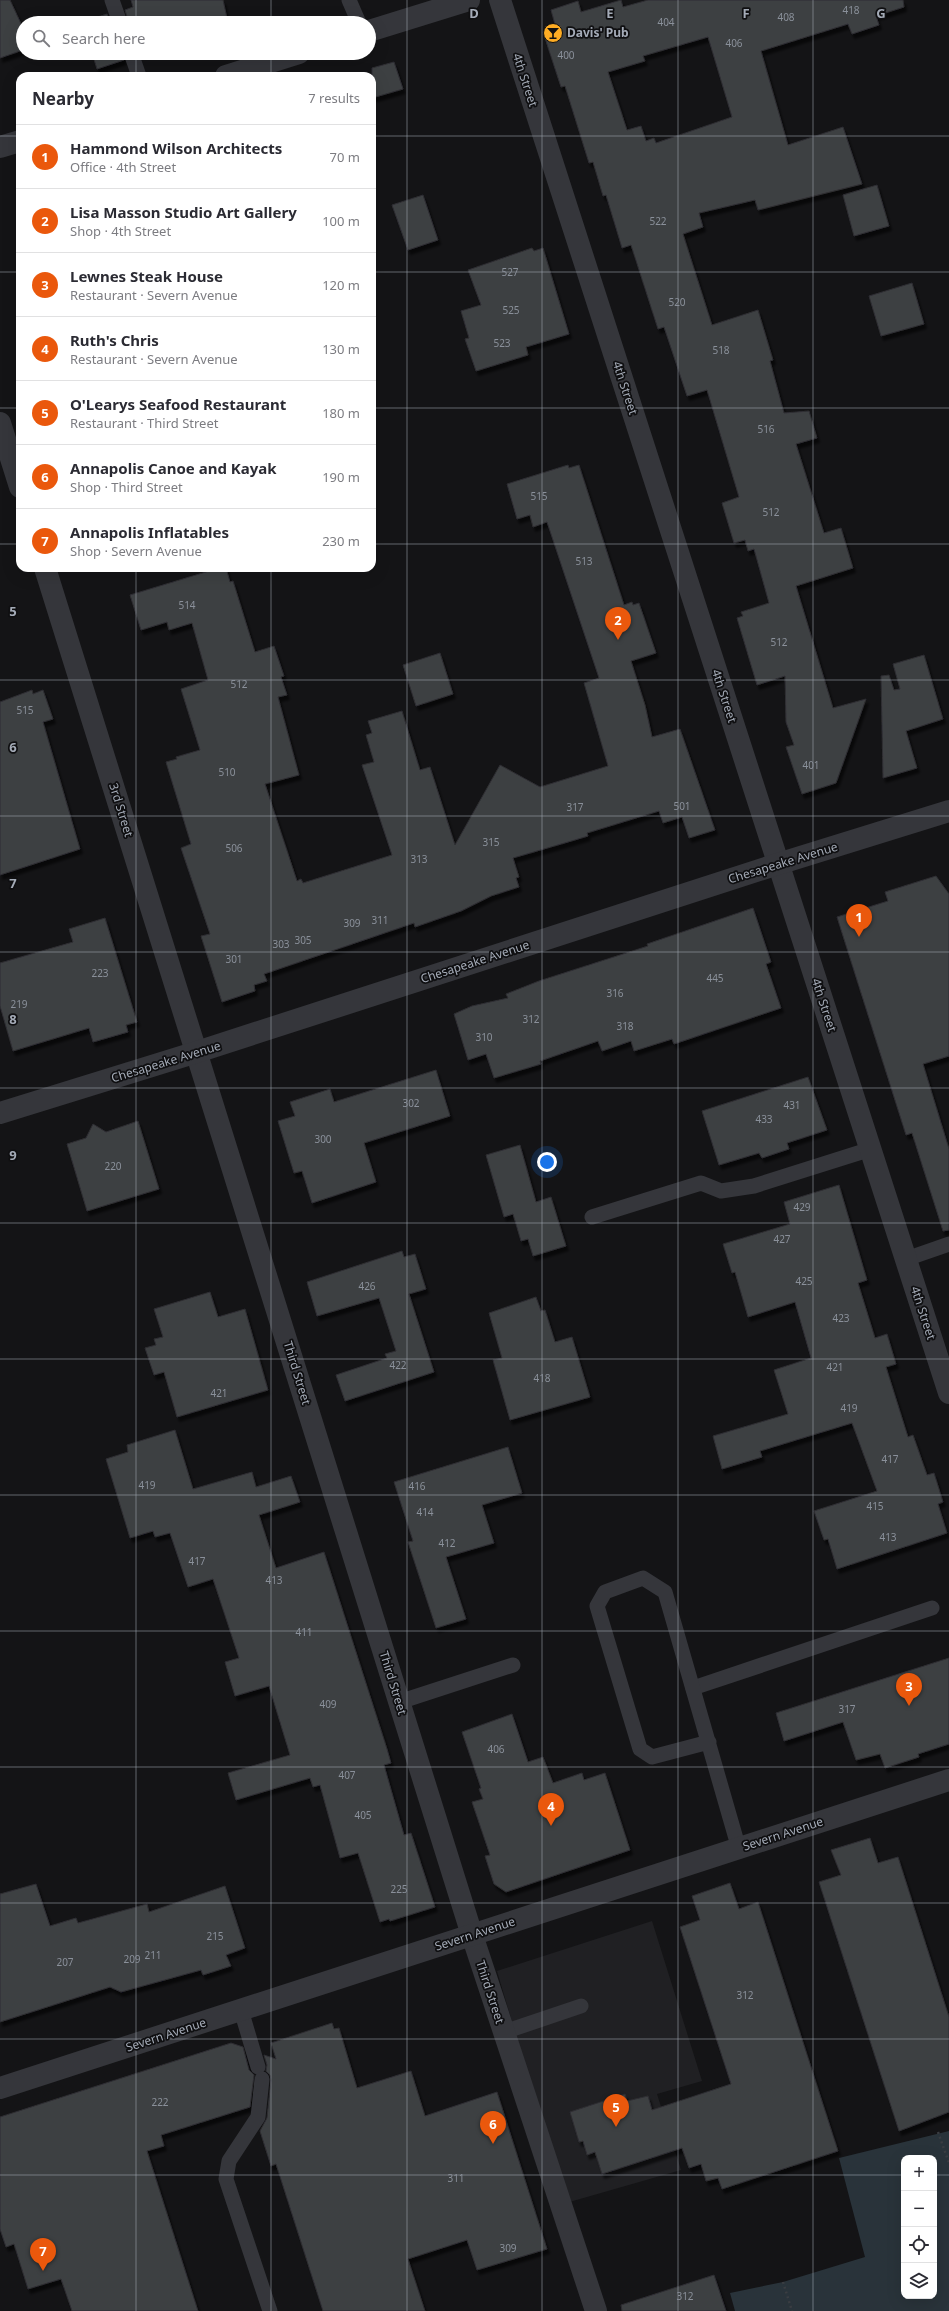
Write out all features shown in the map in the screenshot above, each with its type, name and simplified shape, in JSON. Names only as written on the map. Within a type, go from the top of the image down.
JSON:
[{"type":"street","points":[[376,29],[469,0]]},
{"type":"street","name":"4th Street","points":[[500,0],[949,1393]]},
{"type":"street","points":[[239,72],[277,60]]},
{"type":"street","points":[[0,147],[16,142]]},
{"type":"street","points":[[0,423],[16,474]]},
{"type":"street","name":"3rd Street","points":[[46,572],[197,1052]]},
{"type":"street","name":"Chesapeake Avenue","points":[[0,1113],[197,1052],[778,864],[949,811]]},
{"type":"street","name":"Third Street","points":[[197,1052],[472,1935],[596,2311]]},
{"type":"street","name":"Severn Avenue","points":[[0,2088],[949,1780]]},
{"type":"lane","points":[[112,0],[118,16]]},
{"type":"lane","points":[[349,0],[356,16]]},
{"type":"lane","points":[[133,60],[138,72]]},
{"type":"lane","points":[[592,1217],[701,1183],[721,1191],[754,1186],[871,1149]]},
{"type":"lane","points":[[906,1259],[949,1244]]},
{"type":"lane","points":[[709,1742],[652,1757],[640,1749],[597,1606],[605,1592],[643,1578],[665,1592],[709,1742],[739,1849]]},
{"type":"lane","points":[[693,1688],[932,1608]]},
{"type":"lane","points":[[399,1702],[512,1665]]},
{"type":"lane","points":[[504,2032],[581,2006]]},
{"type":"lane","points":[[241,2010],[260,2073],[258,2118],[229,2162],[226,2178],[270,2311]]},
{"type":"path","points":[[938,2132],[949,2163]]},
{"type":"path","points":[[783,2282],[792,2311]]},
{"type":"shaded area","points":[[652,1921],[702,2081],[657,2094],[681,2170],[566,2203],[497,1971]]},
{"type":"shaded area","points":[[949,2131],[949,2311],[735,2311],[730,2293],[783,2282],[865,2257],[839,2158]]},
{"type":"building","points":[[0,0],[10,0],[17,16],[16,16],[16,52],[0,58]]},
{"type":"building","points":[[131,0],[223,0],[226,16],[127,16],[125,10],[133,7]]},
{"type":"building","points":[[621,0],[623,7],[648,0],[903,0],[904,7],[876,16],[879,25],[852,34],[848,24],[761,51],[788,145],[843,127],[862,184],[758,210],[755,200],[699,213],[703,227],[683,234],[712,325],[758,310],[773,360],[770,361],[784,413],[809,411],[817,438],[796,444],[824,533],[841,528],[853,568],[796,586],[833,708],[866,699],[836,783],[802,794],[786,747],[794,745],[786,722],[785,676],[757,685],[737,618],[743,616],[741,612],[769,603],[754,549],[748,551],[745,540],[734,543],[722,503],[739,497],[707,390],[687,396],[664,327],[658,329],[631,245],[622,248],[606,195],[603,196],[593,162],[589,163],[565,86],[561,87],[543,32],[556,28],[551,10],[578,1],[581,12]],"holes":[[[708,37],[732,117],[656,143],[654,138],[646,141],[641,126],[627,130],[608,72],[645,61],[643,56]]]},
{"type":"building","points":[[94,60],[124,60],[97,69]]},
{"type":"building","points":[[394,62],[403,89],[376,97],[376,72],[372,72],[372,68]]},
{"type":"building","points":[[877,185],[889,226],[854,236],[843,195]]},
{"type":"building","points":[[423,195],[438,240],[408,250],[392,205]]},
{"type":"building","points":[[532,248],[534,251],[543,248],[569,334],[526,347],[528,355],[476,371],[465,339],[469,338],[461,311],[481,305],[468,270]]},
{"type":"building","points":[[912,283],[924,324],[881,336],[869,296]]},
{"type":"building","points":[[568,465],[569,468],[579,465],[624,605],[632,602],[633,605],[639,603],[656,653],[631,661],[645,705],[652,737],[680,729],[715,830],[689,838],[682,817],[663,823],[659,811],[587,833],[588,836],[513,858],[519,877],[516,878],[519,887],[491,896],[461,911],[415,927],[414,923],[264,974],[267,981],[254,985],[255,991],[222,1002],[201,936],[210,934],[181,848],[191,844],[166,762],[177,759],[176,757],[200,750],[181,689],[208,680],[192,623],[169,630],[167,622],[141,630],[130,595],[206,572],[227,572],[230,582],[233,581],[255,652],[274,646],[284,676],[281,677],[287,695],[278,697],[299,775],[265,784],[297,881],[301,879],[303,883],[392,855],[362,765],[374,762],[366,735],[372,733],[368,721],[402,711],[420,770],[430,767],[455,845],[500,765],[540,787],[608,766],[584,683],[599,678],[547,522],[533,527],[530,515],[517,519],[507,484]]},
{"type":"building","points":[[440,653],[453,694],[416,706],[403,665]]},
{"type":"building","points":[[924,655],[943,719],[906,731],[917,768],[883,778],[881,676],[889,675],[894,690],[900,689],[893,664]]},
{"type":"building","points":[[32,690],[33,694],[43,690],[53,719],[43,722],[80,849],[0,875],[0,702]]},
{"type":"building","points":[[936,876],[949,894],[949,1056],[923,1064],[949,1149],[949,1230],[943,1231],[912,1133],[906,1135],[837,917],[888,901],[885,892]]},
{"type":"building","points":[[753,908],[771,962],[766,964],[781,1008],[674,1044],[672,1039],[634,1051],[631,1041],[602,1051],[598,1041],[540,1061],[541,1064],[494,1078],[486,1054],[468,1060],[454,1014],[472,1006],[508,998],[506,994],[539,981],[648,946],[647,944]]},
{"type":"building","points":[[105,918],[137,1022],[126,1025],[128,1032],[93,1042],[89,1028],[13,1051],[0,1006],[0,963],[73,942],[69,929]]},
{"type":"building","points":[[436,1070],[450,1116],[364,1143],[376,1182],[312,1203],[302,1171],[294,1173],[278,1121],[295,1116],[290,1102],[330,1089],[334,1102]]},
{"type":"building","points":[[808,1077],[827,1130],[787,1143],[789,1149],[762,1158],[759,1153],[719,1165],[702,1111]]},
{"type":"building","points":[[138,1121],[159,1189],[87,1211],[67,1144],[86,1138],[93,1124],[106,1132]]},
{"type":"building","points":[[520,1145],[536,1202],[551,1197],[566,1246],[533,1256],[528,1239],[521,1241],[513,1214],[504,1217],[486,1155]]},
{"type":"building","points":[[839,1185],[867,1280],[858,1283],[875,1338],[887,1334],[896,1364],[886,1367],[908,1437],[913,1435],[927,1475],[934,1473],[943,1502],[938,1504],[947,1533],[837,1569],[828,1539],[824,1540],[814,1511],[877,1491],[852,1423],[760,1451],[762,1457],[722,1469],[713,1436],[788,1414],[774,1370],[811,1358],[795,1302],[748,1317],[735,1272],[732,1273],[723,1244],[790,1224],[784,1202]]},
{"type":"building","points":[[402,1251],[404,1257],[415,1254],[426,1289],[409,1294],[434,1372],[345,1401],[336,1375],[387,1358],[385,1354],[396,1351],[379,1298],[317,1316],[307,1282]]},
{"type":"building","points":[[210,1292],[218,1317],[245,1309],[268,1390],[177,1417],[164,1372],[154,1375],[145,1348],[156,1345],[154,1339],[163,1337],[154,1309]]},
{"type":"building","points":[[536,1297],[541,1311],[545,1310],[555,1342],[572,1337],[590,1397],[510,1420],[493,1360],[502,1358],[489,1313]]},
{"type":"building","points":[[175,1430],[193,1489],[252,1472],[256,1487],[291,1476],[300,1502],[259,1515],[276,1568],[324,1552],[391,1763],[384,1765],[404,1835],[411,1833],[435,1907],[390,1921],[389,1919],[380,1922],[358,1853],[340,1858],[320,1785],[313,1787],[310,1778],[236,1800],[228,1773],[290,1755],[269,1686],[235,1696],[225,1662],[239,1658],[213,1579],[188,1587],[170,1533],[155,1537],[153,1531],[130,1538],[106,1459],[128,1452],[127,1445]]},
{"type":"building","points":[[508,1447],[522,1493],[482,1505],[494,1543],[446,1557],[466,1619],[436,1628],[408,1542],[413,1541],[394,1482]]},
{"type":"building","points":[[949,1658],[949,1744],[918,1754],[919,1757],[885,1768],[880,1754],[856,1760],[843,1722],[784,1741],[776,1713]]},
{"type":"building","points":[[512,1714],[528,1762],[543,1757],[553,1783],[582,1773],[584,1780],[605,1773],[630,1850],[506,1892],[494,1884],[485,1856],[490,1855],[472,1802],[483,1799],[479,1789],[481,1788],[462,1732]]},
{"type":"building","points":[[870,1838],[878,1863],[898,1857],[949,2017],[949,2112],[899,2131],[819,1882],[841,1875],[831,1850]]},
{"type":"building","points":[[730,1883],[739,1909],[758,1902],[838,2151],[722,2189],[718,2178],[706,2181],[701,2164],[689,2168],[682,2148],[602,2174],[595,2152],[587,2155],[583,2141],[579,2142],[570,2112],[625,2094],[627,2101],[648,2096],[652,2110],[731,2084],[680,1927],[700,1920],[692,1896]]},
{"type":"building","points":[[36,1884],[50,1926],[76,1918],[78,1923],[147,1904],[149,1912],[225,1886],[245,1948],[226,1955],[231,1966],[203,1975],[201,1970],[121,1992],[110,1987],[0,2022],[0,1894]]},
{"type":"building","points":[[332,2023],[334,2029],[339,2028],[357,2088],[411,2071],[425,2116],[497,2092],[547,2249],[477,2270],[467,2240],[408,2259],[425,2311],[323,2311],[276,2164],[271,2166],[260,2131],[267,2118],[271,2080],[270,2075],[266,2071],[267,2065],[264,2055],[276,2059],[271,2043]]},
{"type":"building","points":[[231,2043],[243,2047],[249,2070],[254,2075],[250,2107],[161,2135],[164,2146],[147,2151],[198,2311],[72,2311],[61,2279],[28,2289],[14,2244],[6,2247],[0,2229],[0,2117]]},
{"type":"building","points":[[714,2275],[726,2311],[622,2311],[621,2305]]},
{"type":"place","name":"Davis' Pub","points":[[553,33]]},
{"type":"place","name":"Lisa Masson Studio Art Gallery","points":[[618,640]]},
{"type":"place","name":"Hammond Wilson Architects","points":[[859,937]]},
{"type":"place","name":"Lewnes Steak House","points":[[909,1706]]},
{"type":"place","name":"Ruth's Chris","points":[[551,1826]]},
{"type":"place","name":"O'Learys Seafood Restaurant","points":[[616,2127]]},
{"type":"place","name":"Annapolis Canoe and Kayak","points":[[493,2144]]},
{"type":"place","name":"Annapolis Inflatables","points":[[43,2271]]}]
